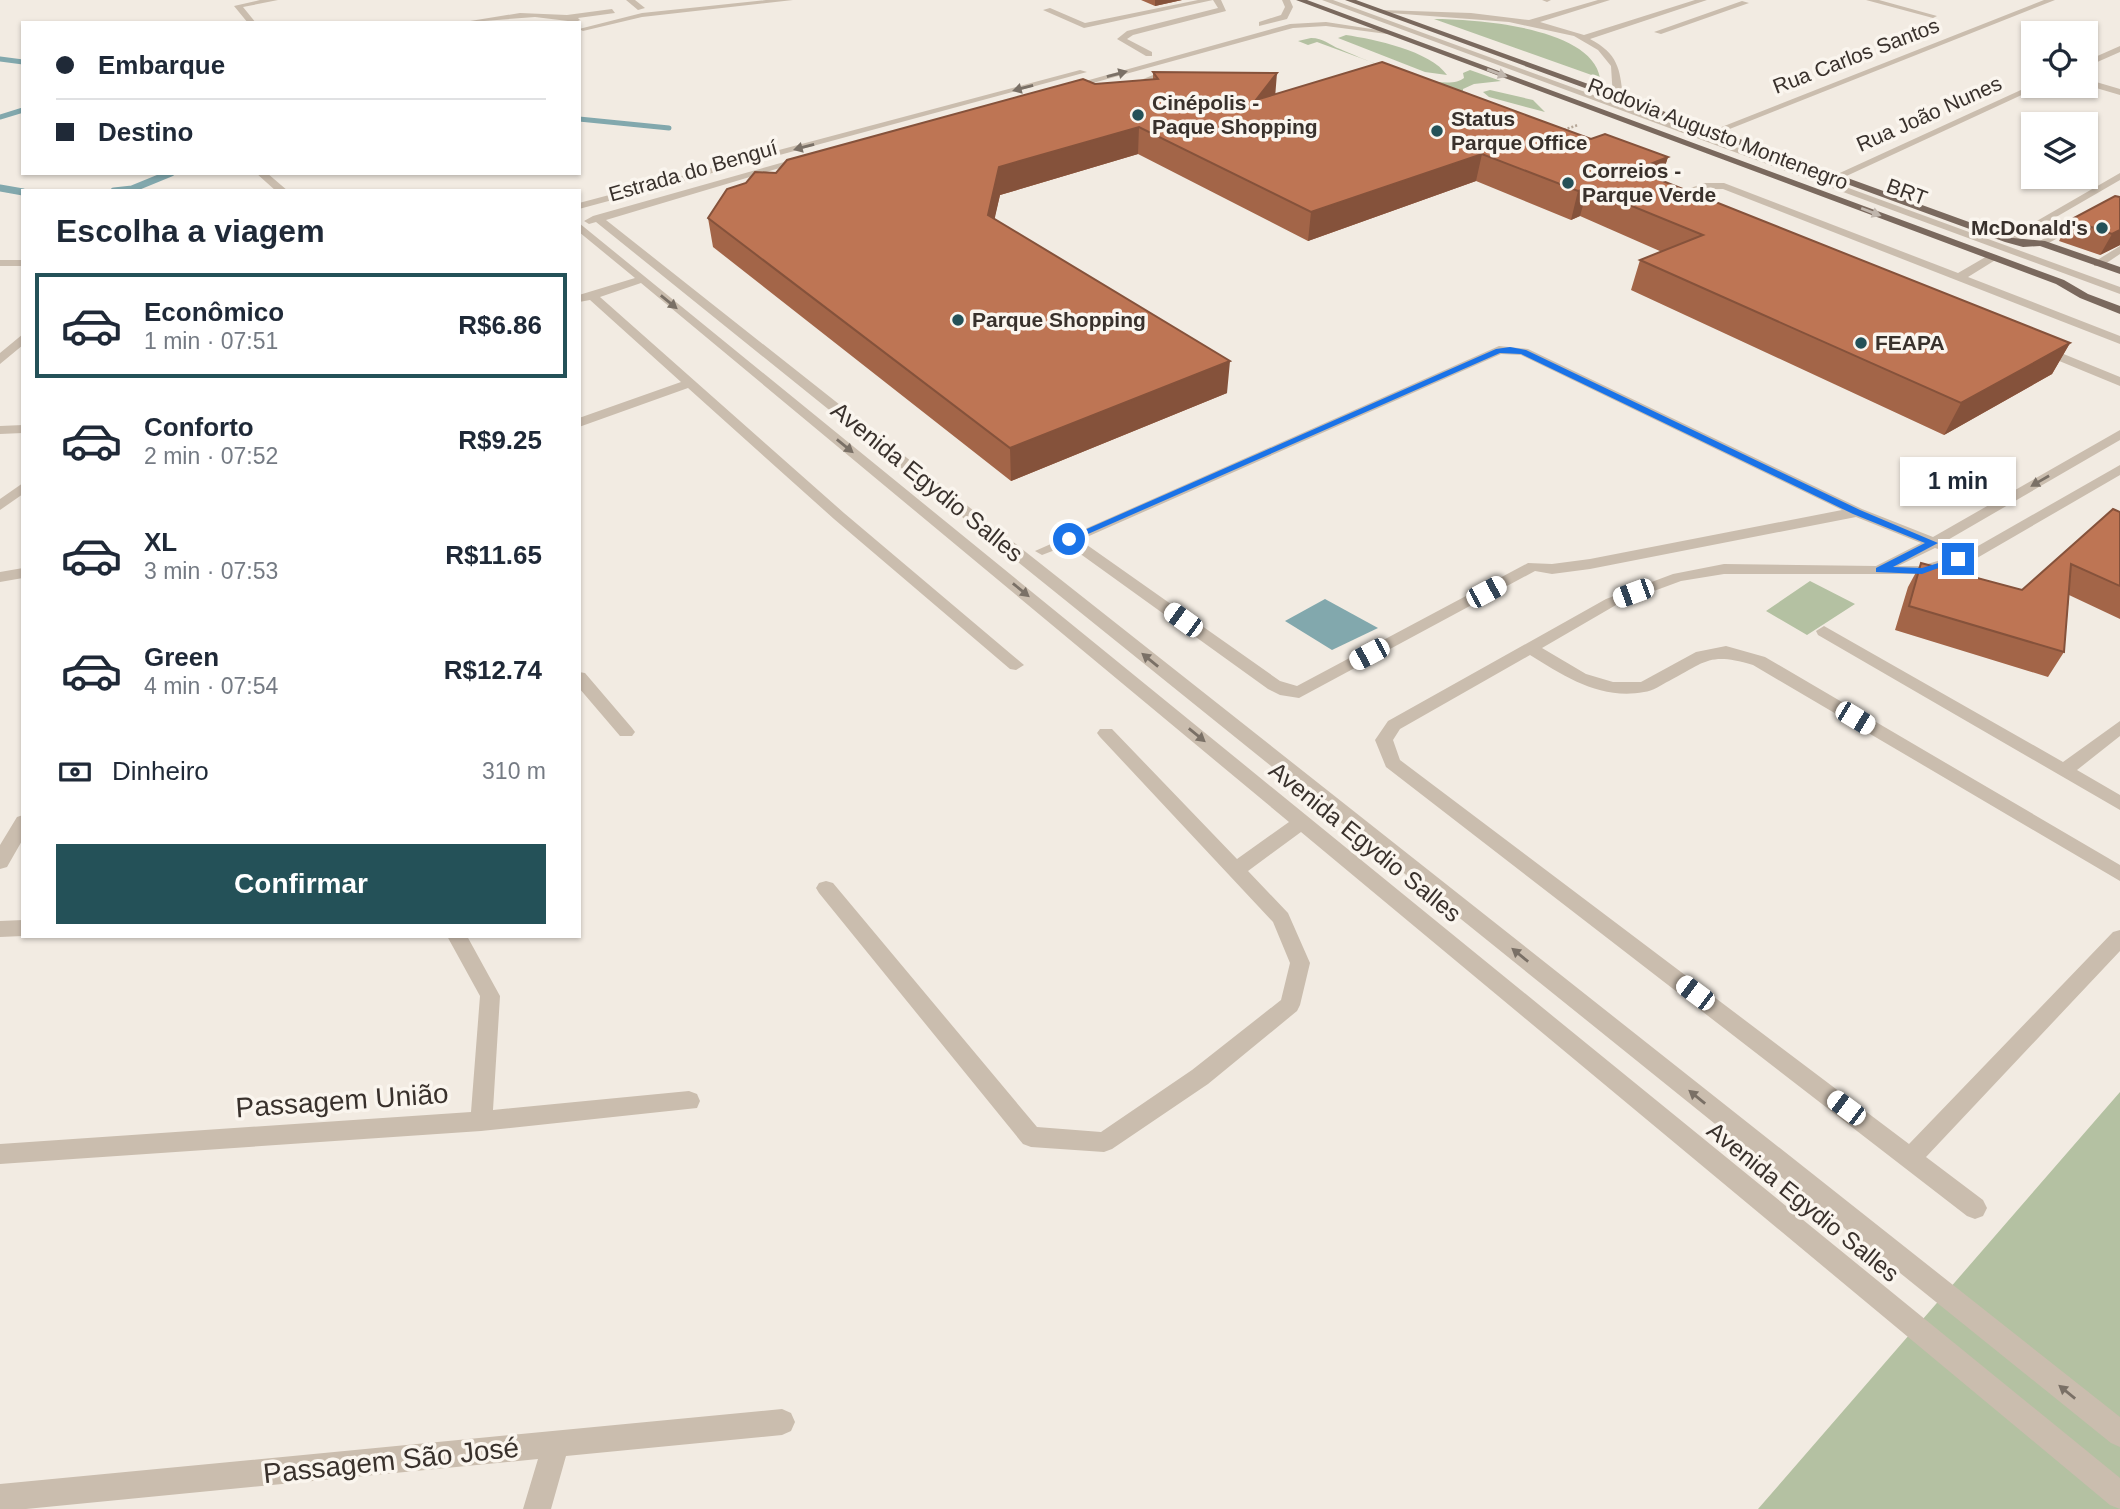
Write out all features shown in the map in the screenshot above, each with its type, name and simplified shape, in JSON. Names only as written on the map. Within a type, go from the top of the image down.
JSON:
[{"type":"main road","name":"Rodovia Augusto Montenegro","points":[[1300,0],[2060,282],[2084,296],[2120,310]]},
{"type":"main road","name":"Rodovia Augusto Montenegro","points":[[1349,0],[2009,240],[2023,244],[2041,243],[2120,271]]},
{"type":"main road","points":[[2023,244],[2120,280]]},
{"type":"main road","points":[[2060,282],[2120,304]]},
{"type":"street","points":[[250,21],[238,6],[274,0]]},
{"type":"street","points":[[629,0],[641,8]]},
{"type":"street","points":[[480,21],[517,17],[568,17],[720,0]]},
{"type":"street","points":[[581,31],[642,15],[789,0]]},
{"type":"street","points":[[1047,10],[1084,26],[1209,0]]},
{"type":"street","points":[[1149,54],[1121,39],[1130,33],[1223,9],[1217,0]]},
{"type":"street","points":[[1286,0],[1289,7],[1285,15],[1301,18],[1311,24]]},
{"type":"street","name":"BRT","points":[[1326,0],[2120,291]]},
{"type":"street","points":[[1532,22],[1606,0]]},
{"type":"street","points":[[1584,38],[1703,0]]},
{"type":"street","points":[[1870,0],[1934,16]]},
{"type":"street","name":"Rua Carlos Santos","points":[[1714,132],[2051,0]]},
{"type":"street","points":[[1659,3],[1706,16]]},
{"type":"street","points":[[1658,32],[1745,3]]},
{"type":"street","points":[[1381,12],[1471,15],[1532,22],[1584,38],[1606,53],[1615,66],[1618,98]]},
{"type":"street","points":[[1562,13],[1574,17]]},
{"type":"street","name":"Estrada do Benguí","points":[[581,205],[1277,20],[1285,15]]},
{"type":"street","points":[[568,17],[577,21]]},
{"type":"street","points":[[1001,106],[1273,31],[1311,24],[1387,32]]},
{"type":"street","points":[[1600,25],[1612,29]]},
{"type":"street","points":[[2098,59],[2120,49]]},
{"type":"street","points":[[1109,97],[1153,78]]},
{"type":"street","points":[[2098,86],[2120,92]]},
{"type":"street","points":[[1064,88],[1082,95]]},
{"type":"street","name":"Rua João Nunes","points":[[1836,177],[2021,93]]},
{"type":"street","points":[[860,132],[874,140]]},
{"type":"street","name":"Estrada do Benguí","points":[[584,221],[811,158]]},
{"type":"street","points":[[263,175],[281,189]]},
{"type":"street","points":[[2009,240],[2120,176]]},
{"type":"street","points":[[584,221],[672,181]]},
{"type":"street","points":[[1694,207],[1681,202],[1677,196],[1705,186],[1724,186],[2120,340]]},
{"type":"street","points":[[2041,243],[2100,211],[2120,214]]},
{"type":"street","name":"Avenida Egydio Salles","points":[[584,221],[642,279],[2120,1495]]},
{"type":"street","name":"Avenida Egydio Salles","points":[[584,221],[2120,1434]]},
{"type":"street","points":[[2098,264],[2120,249]]},
{"type":"street","points":[[1959,277],[1993,257]]},
{"type":"street","points":[[0,263],[21,263]]},
{"type":"street","points":[[585,297],[642,279]]},
{"type":"street","points":[[585,297],[690,383],[839,516],[1016,664]]},
{"type":"street","points":[[0,360],[21,340]]},
{"type":"street","points":[[2029,344],[2120,382]]},
{"type":"street","points":[[1042,551],[1499,350],[1510,349],[1524,352],[1857,512],[1933,543],[1972,555]]},
{"type":"street","points":[[581,422],[690,383]]},
{"type":"street","points":[[0,430],[21,429]]},
{"type":"street","points":[[1975,1208],[1392,763],[1384,740],[1394,725],[1611,602],[1678,577],[1724,569],[1922,571],[1972,555],[2102,465],[2120,434]]},
{"type":"street","points":[[1879,570],[2102,465]]},
{"type":"street","points":[[0,506],[21,489]]},
{"type":"street","points":[[1069,539],[1274,685],[1286,691],[1298,692],[1533,566],[1552,569],[1590,564],[1857,512]]},
{"type":"street","points":[[0,577],[21,573]]},
{"type":"street","points":[[1824,631],[2120,803]]},
{"type":"street","points":[[1532,649],[1580,678],[1613,688],[1644,687],[1702,656],[1726,651],[1759,661],[2120,874]]},
{"type":"street","points":[[581,679],[626,733]]},
{"type":"street","points":[[2064,770],[2120,727]]},
{"type":"street","points":[[826,888],[1031,1137],[1104,1142],[1200,1077],[1290,1005],[1300,963],[1281,918],[1106,733]]},
{"type":"street","points":[[1234,871],[1302,822]]},
{"type":"street","points":[[0,862],[21,825]]},
{"type":"street","points":[[0,929],[21,928]]},
{"type":"street","points":[[458,938],[490,996],[481,1121]]},
{"type":"street","points":[[1911,1157],[2120,938]]},
{"type":"street","name":"Passagem União","points":[[0,1154],[481,1121],[689,1101]]},
{"type":"street","name":"Passagem São José","points":[[0,1498],[782,1422]]},
{"type":"street","points":[[537,1509],[556,1444]]},
{"type":"path","points":[[1551,134],[1577,124],[1589,129]]},
{"type":"green space","points":[[1434,19],[1502,24],[1555,37],[1576,47],[1592,61],[1600,78]]},
{"type":"green space","points":[[1346,35],[1386,43],[1415,53],[1428,59],[1447,75],[1425,72],[1338,38]]},
{"type":"green space","points":[[1311,38],[1323,40],[1368,61],[1317,42],[1308,45],[1298,41]]},
{"type":"green space","points":[[1470,70],[1501,81],[1474,84],[1463,89],[1463,94],[1485,104],[1397,71],[1422,79],[1454,82],[1464,78],[1463,73]]},
{"type":"green space","points":[[1490,90],[1533,100],[1545,112],[1489,97],[1483,92]]},
{"type":"green space","points":[[1810,581],[1855,604],[1807,635],[1766,611]]},
{"type":"green space","points":[[2120,1092],[2120,1509],[1758,1509]]},
{"type":"water","points":[[1325,599],[1378,628],[1332,650],[1285,621]]},
{"type":"building","points":[[1382,62],[1591,139],[1605,134],[1668,157],[1635,170],[2070,343],[1961,403],[1640,260],[1703,235],[1588,188],[1578,191],[1482,154],[1311,212],[1139,127],[999,167],[988,215],[1230,361],[1010,448],[708,218],[727,189],[746,183],[755,172],[776,173],[787,160],[1083,79],[1095,84],[1158,79],[1153,72],[1277,73],[1256,100]]},
{"type":"building","points":[[2115,196],[2120,197],[2120,230],[2112,234],[2070,220]]},
{"type":"building","points":[[2113,509],[2120,512],[2120,586],[2071,564],[2064,652],[1909,606],[1921,563],[2022,590]]},
{"type":"waterway","points":[[0,59],[21,62]]},
{"type":"waterway","points":[[0,117],[21,111]]},
{"type":"waterway","points":[[581,119],[669,128]]},
{"type":"waterway","points":[[132,189],[166,175]]},
{"type":"waterway","points":[[0,188],[21,192]]},
{"type":"place","name":"Cinépolis - Paque Shopping","points":[[1138,115]]},
{"type":"place","name":"Status Parque Office","points":[[1437,131]]},
{"type":"place","name":"Correios - Parque Verde","points":[[1568,183]]},
{"type":"place","name":"McDonald's","points":[[2102,228]]},
{"type":"place","name":"Parque Shopping","points":[[958,320]]},
{"type":"place","name":"FEAPA","points":[[1861,343]]},
{"type":"route","points":[[1069,539],[1499,350],[1510,349],[1524,352],[1857,512],[1933,543],[1879,570],[1922,571],[1958,559]]}]
